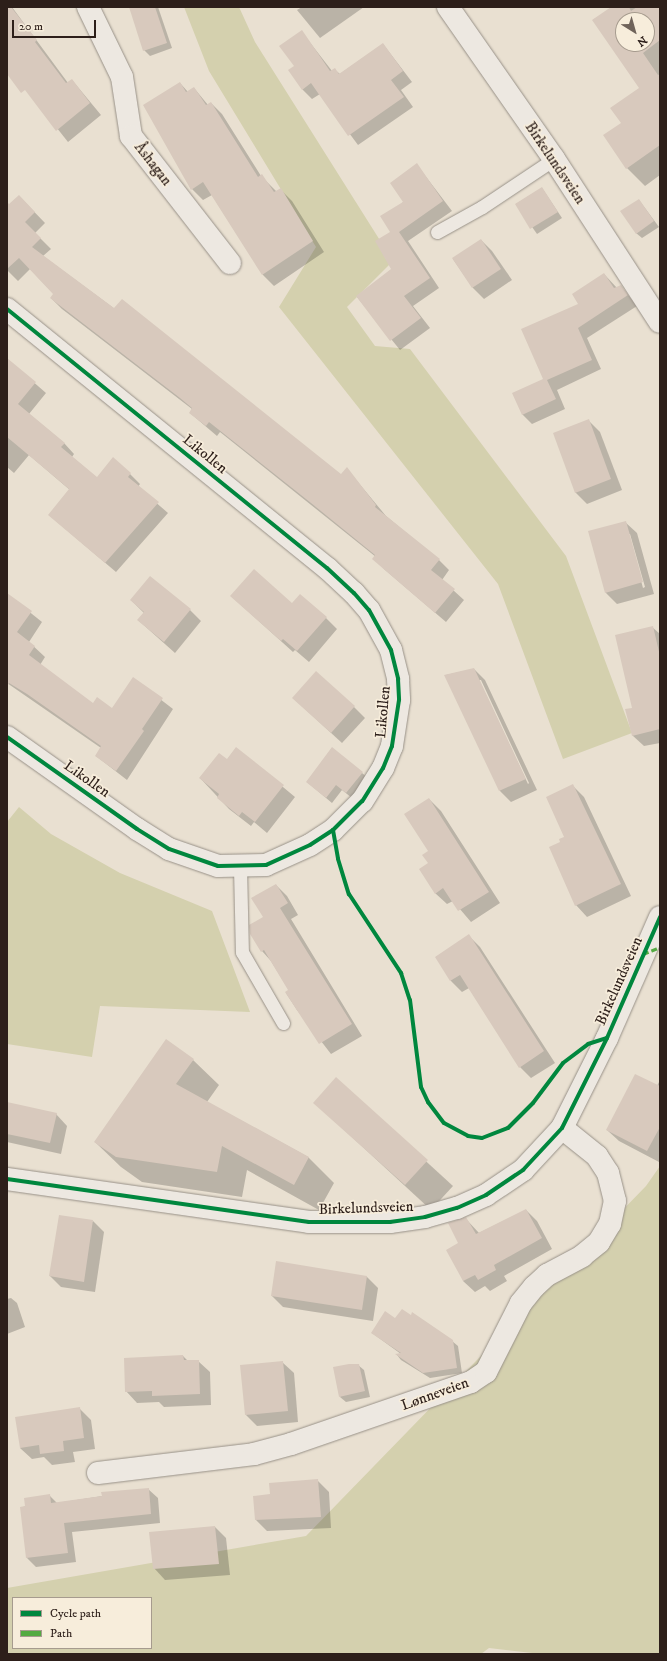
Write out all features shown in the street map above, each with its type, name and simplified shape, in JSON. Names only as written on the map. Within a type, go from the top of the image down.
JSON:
[{"type":"street","name":"Åshagan","points":[[88,7],[122,77],[131,136],[230,263]]},
{"type":"street","name":"Birkelundsveien","points":[[448,7],[554,159],[660,322]]},
{"type":"street","name":"Likollen","points":[[7,309],[327,568],[370,610],[391,650],[398,679],[397,723],[383,768],[362,800],[333,830],[310,845],[266,865],[240,867],[218,866],[169,849],[137,829],[7,737]]},
{"type":"street","name":"Birkelundsveien","points":[[7,1179],[309,1222],[390,1222],[425,1217],[457,1208],[486,1195],[522,1170],[562,1128],[607,1038],[660,917]]},
{"type":"street","name":"Lønneveien","points":[[98,1473],[254,1454],[276,1448],[471,1382],[486,1372],[521,1303],[534,1287],[547,1275],[582,1256],[599,1242],[610,1224],[615,1201],[608,1173],[597,1156],[562,1128]]},
{"type":"lane","points":[[437,232],[482,208],[554,159]]},
{"type":"lane","points":[[240,867],[242,952],[283,1023]]},
{"type":"shaded area","points":[[184,7],[239,7],[255,42],[393,261],[347,307],[375,346],[410,349],[566,556],[632,733],[563,759],[498,584],[279,307],[316,247],[209,71]]},
{"type":"shaded area","points":[[19,807],[51,834],[120,873],[212,911],[250,1012],[100,1006],[92,1057],[7,1044],[7,822]]},
{"type":"shaded area","points":[[660,1166],[660,1654],[541,1654],[489,1648],[481,1654],[7,1654],[7,1588],[306,1536],[646,1186]]},
{"type":"building","points":[[7,7],[11,7],[37,40],[35,42],[66,83],[72,79],[90,103],[56,131],[25,90],[21,93],[7,74]]},
{"type":"building","points":[[129,7],[155,7],[167,43],[143,51]]},
{"type":"building","points":[[611,7],[629,7],[631,11],[637,7],[660,7],[660,40],[655,44],[655,12],[615,12],[615,52],[644,52],[643,53],[658,75],[660,74],[660,145],[626,169],[603,135],[621,123],[610,108],[639,88],[592,20]]},
{"type":"building","points":[[302,30],[330,71],[335,68],[339,74],[383,43],[403,71],[391,80],[404,97],[348,136],[311,83],[302,90],[288,70],[294,66],[279,46]]},
{"type":"building","points":[[180,82],[186,92],[194,87],[206,105],[211,102],[258,177],[262,174],[274,192],[281,188],[313,241],[262,275],[203,182],[191,190],[143,105]]},
{"type":"building","points":[[417,163],[443,201],[399,232],[430,278],[404,296],[421,318],[390,341],[356,296],[391,269],[375,241],[390,232],[380,216],[403,202],[390,183]]},
{"type":"building","points":[[542,187],[558,212],[530,229],[515,204]]},
{"type":"building","points":[[19,195],[35,212],[25,222],[41,238],[32,247],[114,308],[122,299],[341,474],[347,467],[376,505],[375,507],[440,559],[431,570],[455,589],[435,613],[372,559],[375,555],[209,422],[206,426],[189,413],[192,408],[180,398],[50,298],[53,294],[19,258],[7,269],[7,202],[9,204]]},
{"type":"building","points":[[639,199],[654,221],[636,234],[620,211]]},
{"type":"building","points":[[481,239],[501,269],[472,288],[452,258]]},
{"type":"building","points":[[604,273],[614,288],[621,285],[628,295],[578,328],[592,360],[547,380],[556,399],[522,415],[512,393],[543,379],[521,329],[578,304],[572,294]]},
{"type":"building","points":[[7,358],[36,382],[18,404],[65,443],[61,447],[97,477],[113,457],[131,473],[128,477],[159,502],[105,563],[48,515],[69,489],[7,437]]},
{"type":"building","points":[[589,419],[611,479],[575,493],[553,433]]},
{"type":"building","points":[[626,521],[643,582],[605,593],[588,531]]},
{"type":"building","points":[[254,569],[292,603],[300,594],[327,617],[297,651],[283,639],[281,641],[230,596]]},
{"type":"building","points":[[150,576],[191,609],[164,642],[137,620],[144,612],[130,600]]},
{"type":"building","points":[[7,593],[32,611],[17,632],[35,646],[29,655],[93,703],[97,697],[112,708],[133,677],[163,698],[142,729],[144,731],[116,771],[95,756],[101,746],[27,694],[9,683],[7,687]]},
{"type":"building","points":[[653,626],[660,656],[660,729],[632,736],[625,709],[632,708],[615,635]]},
{"type":"building","points":[[474,668],[526,779],[499,791],[444,675]]},
{"type":"building","points":[[316,671],[355,706],[331,733],[292,698]]},
{"type":"building","points":[[236,747],[284,785],[255,822],[242,812],[239,816],[217,798],[219,794],[199,778],[219,753],[227,759]]},
{"type":"building","points":[[332,747],[363,772],[346,793],[336,785],[326,798],[306,782]]},
{"type":"building","points":[[573,784],[621,884],[575,906],[549,847],[560,842],[559,839],[564,837],[546,797]]},
{"type":"building","points":[[429,798],[489,892],[458,911],[443,888],[435,894],[419,869],[428,863],[422,855],[428,851],[404,814]]},
{"type":"building","points":[[276,884],[288,903],[280,908],[352,1024],[319,1044],[285,992],[288,990],[264,950],[261,952],[250,934],[249,925],[263,917],[251,898]]},
{"type":"building","points":[[469,934],[544,1051],[519,1068],[460,975],[450,981],[435,957]]},
{"type":"building","points":[[166,1039],[194,1059],[176,1084],[309,1157],[294,1185],[222,1146],[217,1172],[116,1157],[94,1142]]},
{"type":"building","points":[[635,1074],[660,1086],[660,1127],[647,1151],[606,1130]]},
{"type":"building","points":[[336,1077],[428,1160],[405,1185],[313,1103]]},
{"type":"building","points":[[7,1102],[57,1113],[50,1143],[7,1134]]},
{"type":"building","points":[[526,1209],[542,1238],[494,1265],[496,1270],[478,1280],[475,1275],[463,1281],[446,1250],[458,1243],[448,1223],[466,1217],[476,1234]]},
{"type":"building","points":[[59,1215],[93,1220],[84,1282],[49,1276]]},
{"type":"building","points":[[276,1261],[367,1276],[362,1310],[271,1296]]},
{"type":"building","points":[[402,1309],[411,1315],[412,1312],[453,1340],[457,1368],[423,1373],[395,1354],[401,1353],[371,1333],[385,1311],[395,1318]]},
{"type":"building","points":[[183,1355],[184,1360],[199,1360],[200,1394],[152,1396],[152,1391],[125,1392],[124,1358]]},
{"type":"building","points":[[283,1361],[288,1411],[245,1415],[240,1365]]},
{"type":"building","points":[[359,1364],[365,1391],[339,1397],[333,1367]]},
{"type":"building","points":[[80,1407],[84,1438],[63,1441],[64,1451],[40,1454],[39,1445],[20,1448],[15,1417]]},
{"type":"building","points":[[318,1479],[321,1517],[255,1520],[253,1496],[270,1494],[269,1483]]},
{"type":"building","points":[[149,1488],[151,1514],[64,1523],[68,1553],[26,1558],[20,1507],[25,1506],[24,1498],[50,1494],[51,1503],[102,1496],[101,1492]]},
{"type":"building","points":[[215,1526],[219,1564],[153,1569],[149,1532]]},
{"type":"marked path","points":[[643,954],[660,947]]},
{"type":"cycle path","points":[[7,309],[327,568],[354,593],[369,610],[391,650],[398,679],[399,700],[392,746],[383,768],[362,801],[333,830],[310,845],[266,865],[218,866],[169,849],[137,829],[7,737]]},
{"type":"cycle path","points":[[333,830],[338,859],[349,894],[401,973],[410,1000],[421,1087],[428,1102],[444,1123],[468,1136],[482,1138],[508,1128],[533,1103],[563,1063],[588,1044],[607,1038]]},
{"type":"cycle path","points":[[7,1179],[309,1222],[390,1222],[425,1217],[457,1208],[486,1195],[523,1170],[562,1128],[607,1038],[660,917]]}]
